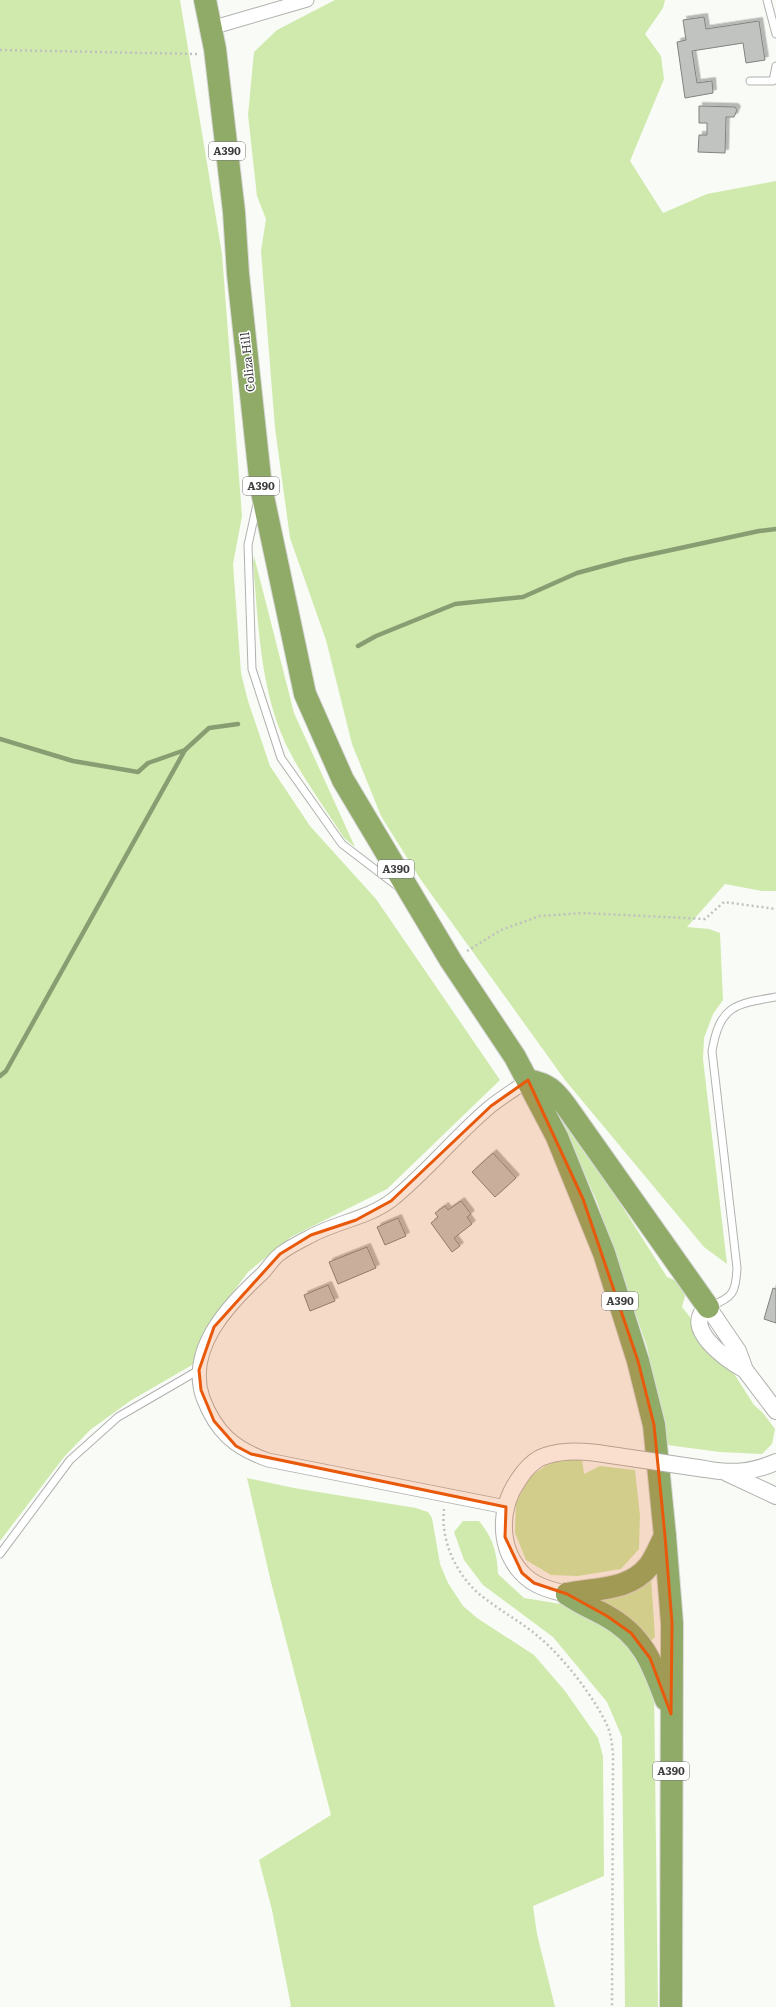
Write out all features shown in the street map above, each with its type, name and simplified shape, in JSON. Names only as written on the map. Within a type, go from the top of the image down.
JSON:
[{"type":"highway","name":"A390","points":[[205,0],[211,28]]},
{"type":"highway","name":"Coliza Hill","points":[[211,28],[215,49],[234,212],[238,274],[261,487],[305,694],[343,780],[413,898]]},
{"type":"highway","name":"A390","points":[[413,898],[451,962],[502,1036],[528,1080],[557,1136],[580,1192],[620,1303],[654,1425],[672,1623],[670,1714],[671,2007]]},
{"type":"highway","points":[[528,1080],[542,1083],[553,1090],[566,1106],[670,1251],[708,1307]]},
{"type":"highway","points":[[567,1594],[612,1588],[628,1583],[649,1565],[665,1536]]},
{"type":"highway","points":[[567,1594],[576,1601],[606,1616],[631,1633],[641,1644],[658,1678],[670,1714]]},
{"type":"street","points":[[211,28],[307,0]]},
{"type":"street","points":[[506,1507],[268,1460],[251,1454],[236,1446],[224,1435],[214,1421],[201,1390],[199,1370],[205,1348],[214,1327],[247,1288],[280,1254],[311,1235],[356,1220],[391,1201],[491,1106],[528,1080]]},
{"type":"street","points":[[708,1307],[701,1312],[699,1316],[698,1323],[700,1330],[730,1362],[745,1370],[776,1411]]},
{"type":"street","points":[[567,1594],[546,1589],[534,1583],[522,1573],[515,1564],[505,1537],[504,1527],[506,1507],[509,1496],[531,1464],[539,1459],[560,1452],[597,1453],[728,1473],[772,1493]]},
{"type":"street","points":[[728,1473],[769,1465],[772,1493]]},
{"type":"lane","points":[[767,0],[776,34]]},
{"type":"lane","points":[[750,81],[773,81],[776,66]]},
{"type":"lane","points":[[261,487],[248,545],[252,669],[281,758],[342,844],[413,898]]},
{"type":"lane","points":[[708,1307],[722,1302],[732,1294],[736,1284],[737,1268],[712,1051],[715,1034],[725,1014],[743,1002],[776,997]]},
{"type":"lane","points":[[0,1554],[70,1460],[118,1417],[199,1370]]},
{"type":"path","points":[[0,50],[195,54],[215,49]]},
{"type":"path","points":[[451,962],[501,930],[540,916],[582,913],[705,919],[724,902],[776,909]]},
{"type":"path","points":[[445,1495],[444,1528],[448,1545],[461,1573],[471,1586],[483,1597],[548,1644],[590,1696],[607,1726],[613,1754],[612,2007]]},
{"type":"highlighted area","points":[[528,1080],[583,1199],[638,1361],[654,1425],[665,1536],[672,1623],[671,1714],[650,1658],[631,1633],[607,1616],[567,1594],[534,1583],[522,1573],[505,1537],[506,1507],[251,1454],[236,1446],[214,1421],[201,1390],[199,1370],[214,1327],[280,1254],[311,1235],[356,1220],[391,1201],[491,1106]]},
{"type":"green space","points":[[0,0],[180,0],[222,254],[242,516],[233,564],[241,673],[248,701],[270,766],[310,826],[376,899],[500,1080],[387,1189],[291,1237],[248,1272],[214,1318],[192,1365],[130,1401],[90,1430],[64,1457],[0,1541]]},
{"type":"green space","points":[[335,0],[665,0],[663,8],[645,34],[661,56],[664,79],[630,161],[663,213],[707,194],[776,181],[776,891],[762,891],[725,884],[687,927],[709,929],[720,933],[723,1000],[713,1014],[704,1038],[703,1059],[727,1264],[704,1247],[565,1080],[421,880],[381,816],[352,744],[326,640],[290,538],[275,428],[261,251],[266,219],[257,196],[248,115],[254,52],[277,30]]},
{"type":"green space","points":[[254,556],[294,713],[355,847],[344,838],[298,766],[281,734],[273,711],[267,687],[260,638],[253,564]]},
{"type":"green space","points":[[555,1107],[559,1107],[667,1277],[679,1282],[685,1296],[682,1307],[733,1372],[754,1405],[763,1413],[775,1429],[772,1444],[762,1454],[720,1452],[667,1445],[647,1347],[597,1202]]},
{"type":"green space","points":[[556,1459],[582,1459],[584,1474],[600,1466],[635,1470],[640,1516],[639,1549],[621,1569],[578,1576],[551,1575],[526,1560],[515,1533],[516,1503],[529,1477]]},
{"type":"green space","points":[[247,1478],[294,1488],[416,1508],[428,1512],[432,1518],[440,1564],[448,1583],[463,1606],[477,1618],[534,1655],[565,1691],[598,1738],[603,1756],[604,1876],[533,1906],[537,1934],[555,2007],[289,2007],[291,2006],[272,1910],[259,1860],[331,1815],[271,1582]]},
{"type":"green space","points":[[463,1521],[479,1521],[484,1527],[491,1539],[497,1559],[498,1574],[524,1598],[567,1605],[616,1627],[654,1684],[658,2007],[625,2007],[622,1737],[607,1702],[553,1637],[483,1585],[464,1560],[454,1532]]},
{"type":"green space","points":[[651,1578],[655,1637],[652,1640],[590,1596]]},
{"type":"building","points":[[704,17],[706,29],[759,21],[765,60],[746,63],[743,43],[692,51],[697,83],[712,81],[713,93],[685,98],[677,42],[686,40],[683,20]]},
{"type":"building","points":[[699,106],[735,107],[737,110],[734,117],[726,117],[725,153],[698,152],[699,135],[707,135],[707,123],[699,123]]},
{"type":"building","points":[[493,1153],[516,1178],[495,1197],[472,1172]]},
{"type":"building","points":[[461,1201],[471,1214],[467,1217],[472,1224],[454,1238],[460,1246],[452,1252],[431,1223],[438,1217],[435,1213],[445,1206],[448,1210]]},
{"type":"building","points":[[398,1218],[406,1236],[385,1245],[377,1227]]},
{"type":"building","points":[[367,1247],[376,1268],[338,1284],[329,1262]]},
{"type":"building","points":[[328,1285],[335,1301],[310,1311],[304,1295]]},
{"type":"building","points":[[773,1288],[776,1289],[776,1323],[764,1319]]},
{"type":"waterway","points":[[358,646],[376,636],[455,604],[523,597],[577,573],[625,560],[759,531],[776,529]]},
{"type":"waterway","points":[[0,739],[73,761],[138,772],[148,763],[185,750],[209,728],[238,724]]},
{"type":"waterway","points":[[0,1076],[6,1071],[185,750]]}]
